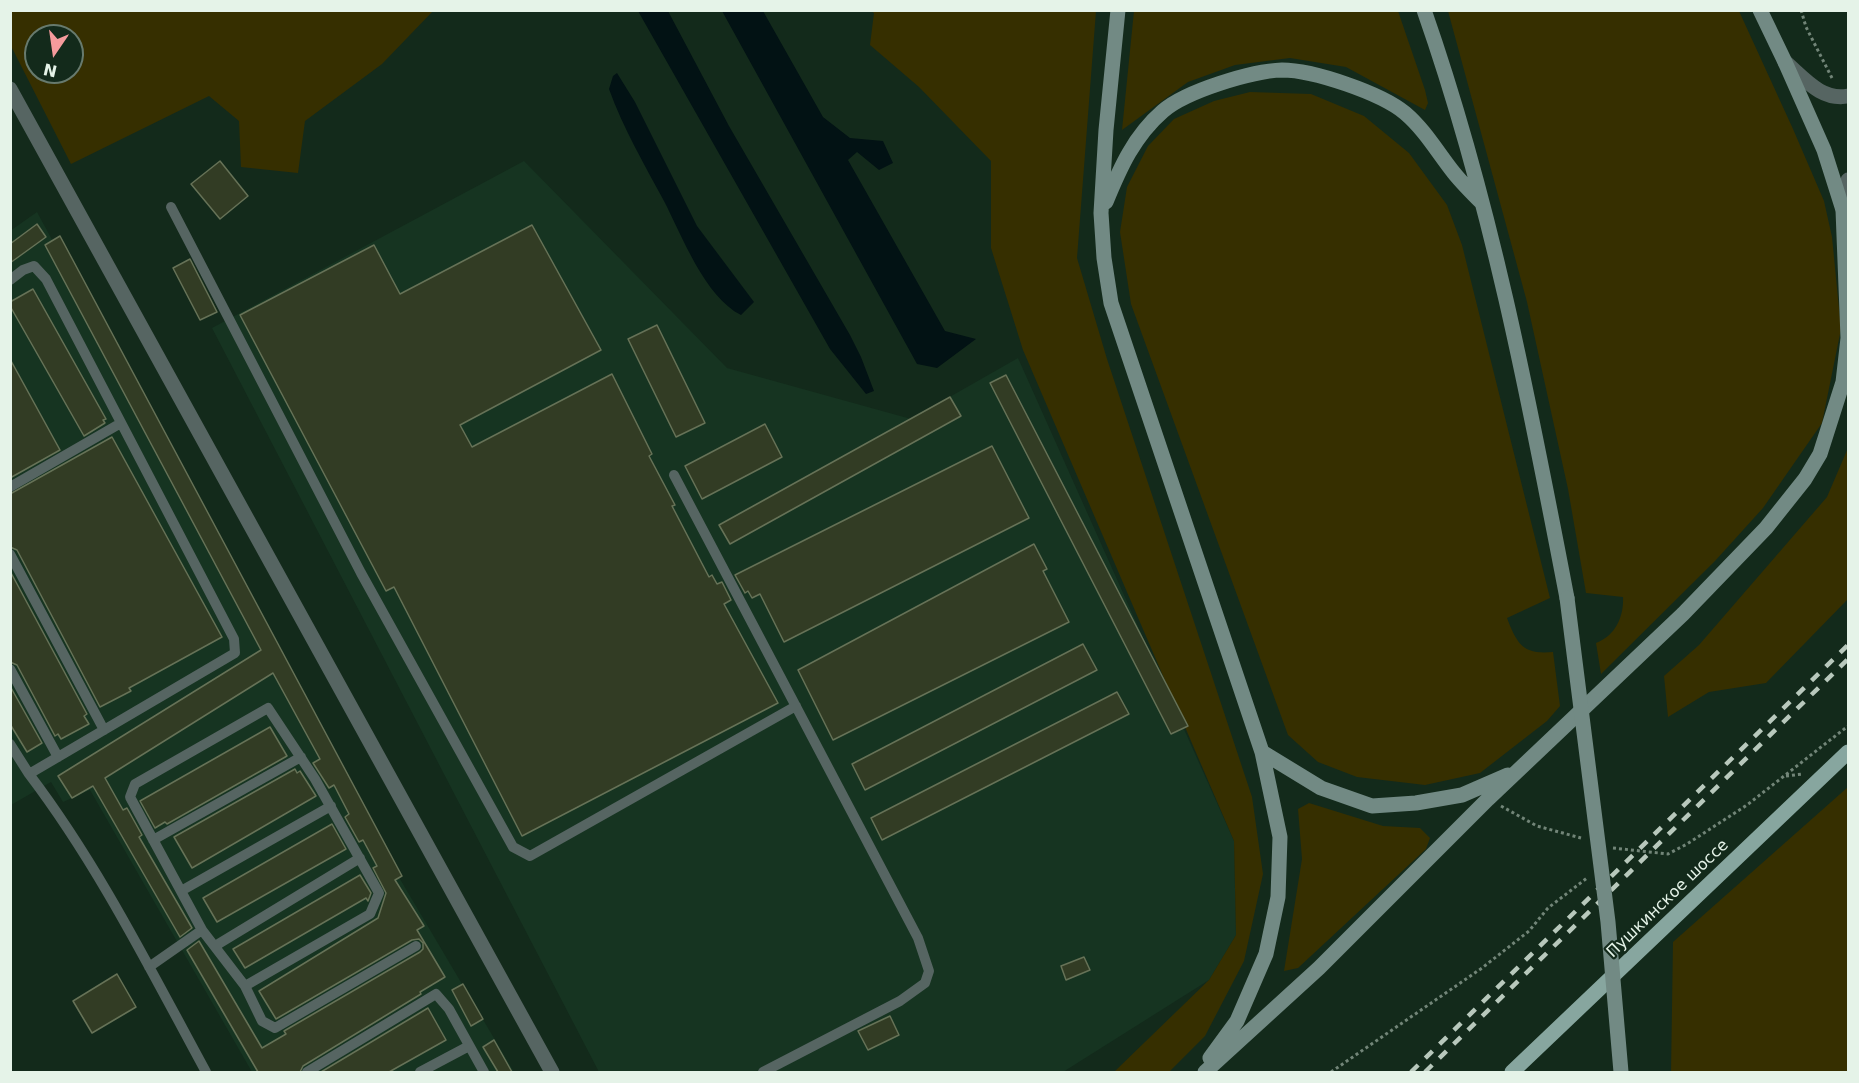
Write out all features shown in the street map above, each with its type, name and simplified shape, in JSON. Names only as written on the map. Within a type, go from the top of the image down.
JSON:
[{"type":"main road","name":"Пушкинское шоссе","points":[[1512,1072],[1848,752]]},
{"type":"street","points":[[1118,10],[1106,130],[1101,213],[1104,258],[1111,303],[1262,752],[1280,837],[1278,897],[1266,954],[1237,1021],[1200,1072]]},
{"type":"street","points":[[1760,10],[1824,150],[1843,210]]},
{"type":"street","points":[[1424,11],[1452,93],[1484,205],[1534,428],[1567,598],[1608,922],[1621,1072]]},
{"type":"street","points":[[1785,62],[1819,92],[1845,97]]},
{"type":"street","points":[[1101,213],[1121,167],[1138,137],[1164,110],[1197,91],[1237,78],[1282,70],[1321,77],[1365,90],[1404,112],[1436,146],[1454,173],[1484,205]]},
{"type":"street","points":[[10,89],[552,1072]]},
{"type":"street","points":[[1205,1072],[1319,968],[1488,799],[1683,614],[1749,545],[1805,479],[1820,454],[1843,382],[1848,338],[1843,210],[1848,180]]},
{"type":"street","points":[[1262,752],[1321,788],[1372,806],[1416,803],[1462,795],[1518,771]]},
{"type":"lane","points":[[171,207],[361,573],[513,847],[530,856],[796,706]]},
{"type":"lane","points":[[10,280],[23,270],[34,266],[46,279],[234,639],[235,653],[29,774]]},
{"type":"lane","points":[[10,487],[121,423]]},
{"type":"lane","points":[[674,476],[918,938],[929,971],[925,983],[900,1001],[763,1072]]},
{"type":"lane","points":[[10,554],[104,730]]},
{"type":"lane","points":[[10,669],[58,757]]},
{"type":"lane","points":[[245,986],[370,914],[379,893],[331,806],[268,708],[135,784],[130,798],[202,930],[245,986],[262,1021],[276,1028],[416,946]]},
{"type":"lane","points":[[10,744],[54,807],[116,907],[206,1072]]},
{"type":"lane","points":[[153,840],[301,757]]},
{"type":"lane","points":[[181,891],[331,806]]},
{"type":"lane","points":[[214,946],[360,858]]},
{"type":"lane","points":[[149,967],[202,930]]},
{"type":"lane","points":[[307,1072],[436,994],[449,1010],[484,1072]]},
{"type":"lane","points":[[420,1072],[469,1046]]},
{"type":"path","points":[[1801,10],[1806,27],[1845,97]]},
{"type":"path","points":[[1606,846],[1668,854],[1747,805],[1848,726]]},
{"type":"path","points":[[1488,799],[1537,826],[1588,841]]},
{"type":"path","points":[[1613,856],[1622,849]]},
{"type":"path","points":[[1331,1072],[1482,968],[1529,931],[1548,908],[1590,876]]},
{"type":"shaded area","points":[[11,10],[433,11],[382,64],[305,121],[298,173],[241,167],[239,121],[209,96],[71,164],[30,84],[84,84],[84,24],[24,24],[24,72],[11,46]]},
{"type":"shaded area","points":[[638,11],[668,11],[729,126],[850,335],[874,391],[866,394],[830,349]]},
{"type":"shaded area","points":[[722,11],[763,11],[823,117],[850,138],[883,141],[893,163],[879,170],[857,152],[848,160],[945,331],[976,339],[937,368],[917,364]]},
{"type":"shaded area","points":[[871,11],[1096,11],[1077,258],[1107,359],[1252,797],[1263,874],[1244,961],[1205,1036],[1169,1072],[1114,1072],[1209,980],[1236,935],[1234,841],[1023,350],[991,248],[991,161],[919,87],[870,45],[874,13]]},
{"type":"shaded area","points":[[1134,11],[1398,11],[1428,103],[1425,110],[1346,67],[1290,58],[1235,65],[1188,82],[1122,130]]},
{"type":"shaded area","points":[[1448,11],[1739,11],[1824,201],[1832,237],[1841,329],[1822,423],[1763,508],[1715,561],[1601,674],[1596,643],[1608,636],[1617,625],[1622,612],[1623,597],[1586,593],[1568,489],[1527,302]]},
{"type":"shaded area","points":[[617,73],[635,102],[697,226],[754,302],[741,315],[716,295],[706,280],[634,146],[609,89],[613,76]]},
{"type":"shaded area","points":[[1250,92],[1311,94],[1364,116],[1409,153],[1447,205],[1462,245],[1550,598],[1507,618],[1514,635],[1522,646],[1535,652],[1553,652],[1560,706],[1547,721],[1480,773],[1425,785],[1357,777],[1318,762],[1288,735],[1131,304],[1120,232],[1127,187],[1148,146],[1174,119],[1214,101]]},
{"type":"shaded area","points":[[524,161],[727,368],[911,419],[1018,358],[1234,841],[1236,935],[1209,980],[1063,1072],[599,1072],[212,328]]},
{"type":"shaded area","points":[[37,212],[397,874],[514,1072],[252,1072],[90,790],[63,802],[51,782],[11,805],[10,231]]},
{"type":"shaded area","points":[[1848,448],[1848,599],[1766,683],[1709,692],[1668,717],[1664,676],[1699,645],[1827,497]]},
{"type":"shaded area","points":[[1848,787],[1848,1072],[1671,1072],[1673,942]]},
{"type":"shaded area","points":[[1309,803],[1383,826],[1420,828],[1430,838],[1426,849],[1298,968],[1284,971],[1302,859],[1298,809]]},
{"type":"building","points":[[220,161],[248,196],[220,219],[191,184]]},
{"type":"building","points":[[37,224],[46,237],[10,263],[10,244]]},
{"type":"building","points":[[532,225],[601,350],[460,425],[472,447],[612,374],[652,454],[649,456],[675,505],[672,506],[709,577],[712,575],[717,584],[722,582],[731,600],[724,604],[778,703],[522,836],[394,587],[386,591],[240,315],[374,245],[400,294]]},
{"type":"building","points":[[60,236],[402,876],[395,880],[424,926],[417,930],[445,977],[303,1066],[300,1072],[258,1072],[187,950],[199,941],[262,1048],[286,1034],[284,1031],[420,952],[423,949],[423,943],[419,939],[412,940],[276,1019],[259,991],[378,918],[386,893],[373,868],[377,866],[363,840],[359,842],[345,817],[349,814],[334,785],[329,788],[313,763],[320,759],[273,673],[105,778],[123,810],[127,808],[142,835],[139,837],[192,928],[180,937],[93,786],[72,798],[58,776],[261,650],[45,245]]},
{"type":"building","points":[[190,259],[217,312],[200,320],[173,268]]},
{"type":"building","points":[[33,289],[106,419],[103,420],[105,423],[84,436],[10,306],[10,302]]},
{"type":"building","points":[[657,325],[705,423],[676,437],[628,339]]},
{"type":"building","points":[[10,359],[60,450],[10,478]]},
{"type":"building","points":[[1006,375],[1188,726],[1171,734],[990,383]]},
{"type":"building","points":[[950,397],[961,416],[730,544],[719,525]]},
{"type":"building","points":[[765,424],[782,457],[702,499],[685,466]]},
{"type":"building","points":[[112,437],[222,637],[129,688],[131,691],[100,707],[17,550],[10,547],[10,494]]},
{"type":"building","points":[[992,446],[1029,518],[784,642],[760,594],[752,598],[748,591],[745,593],[735,575]]},
{"type":"building","points":[[1034,544],[1047,569],[1043,571],[1069,622],[833,740],[798,670]]},
{"type":"building","points":[[10,571],[87,714],[84,716],[89,724],[61,739],[58,734],[55,736],[17,665],[10,662]]},
{"type":"building","points":[[1083,644],[1097,670],[865,790],[852,764]]},
{"type":"building","points":[[10,686],[42,743],[27,752],[10,724]]},
{"type":"building","points":[[1117,692],[1129,714],[882,840],[871,818]]},
{"type":"building","points":[[270,727],[287,756],[167,824],[165,822],[155,828],[140,801]]},
{"type":"building","points":[[295,769],[297,773],[300,771],[316,796],[192,868],[174,837]]},
{"type":"building","points":[[332,824],[346,849],[217,922],[203,898]]},
{"type":"building","points":[[360,875],[371,893],[368,901],[366,898],[245,968],[233,949]]},
{"type":"building","points":[[1084,957],[1090,970],[1066,980],[1061,966]]},
{"type":"building","points":[[117,974],[136,1007],[92,1033],[73,1001]]},
{"type":"building","points":[[463,984],[483,1019],[471,1026],[452,990]]},
{"type":"building","points":[[428,1008],[446,1040],[389,1072],[321,1072]]},
{"type":"building","points":[[890,1016],[899,1035],[868,1050],[858,1031]]},
{"type":"building","points":[[494,1040],[512,1072],[498,1072],[483,1047]]},
{"type":"railway","points":[[1411,1072],[1848,645]]},
{"type":"railway","points":[[1425,1072],[1848,659]]}]
